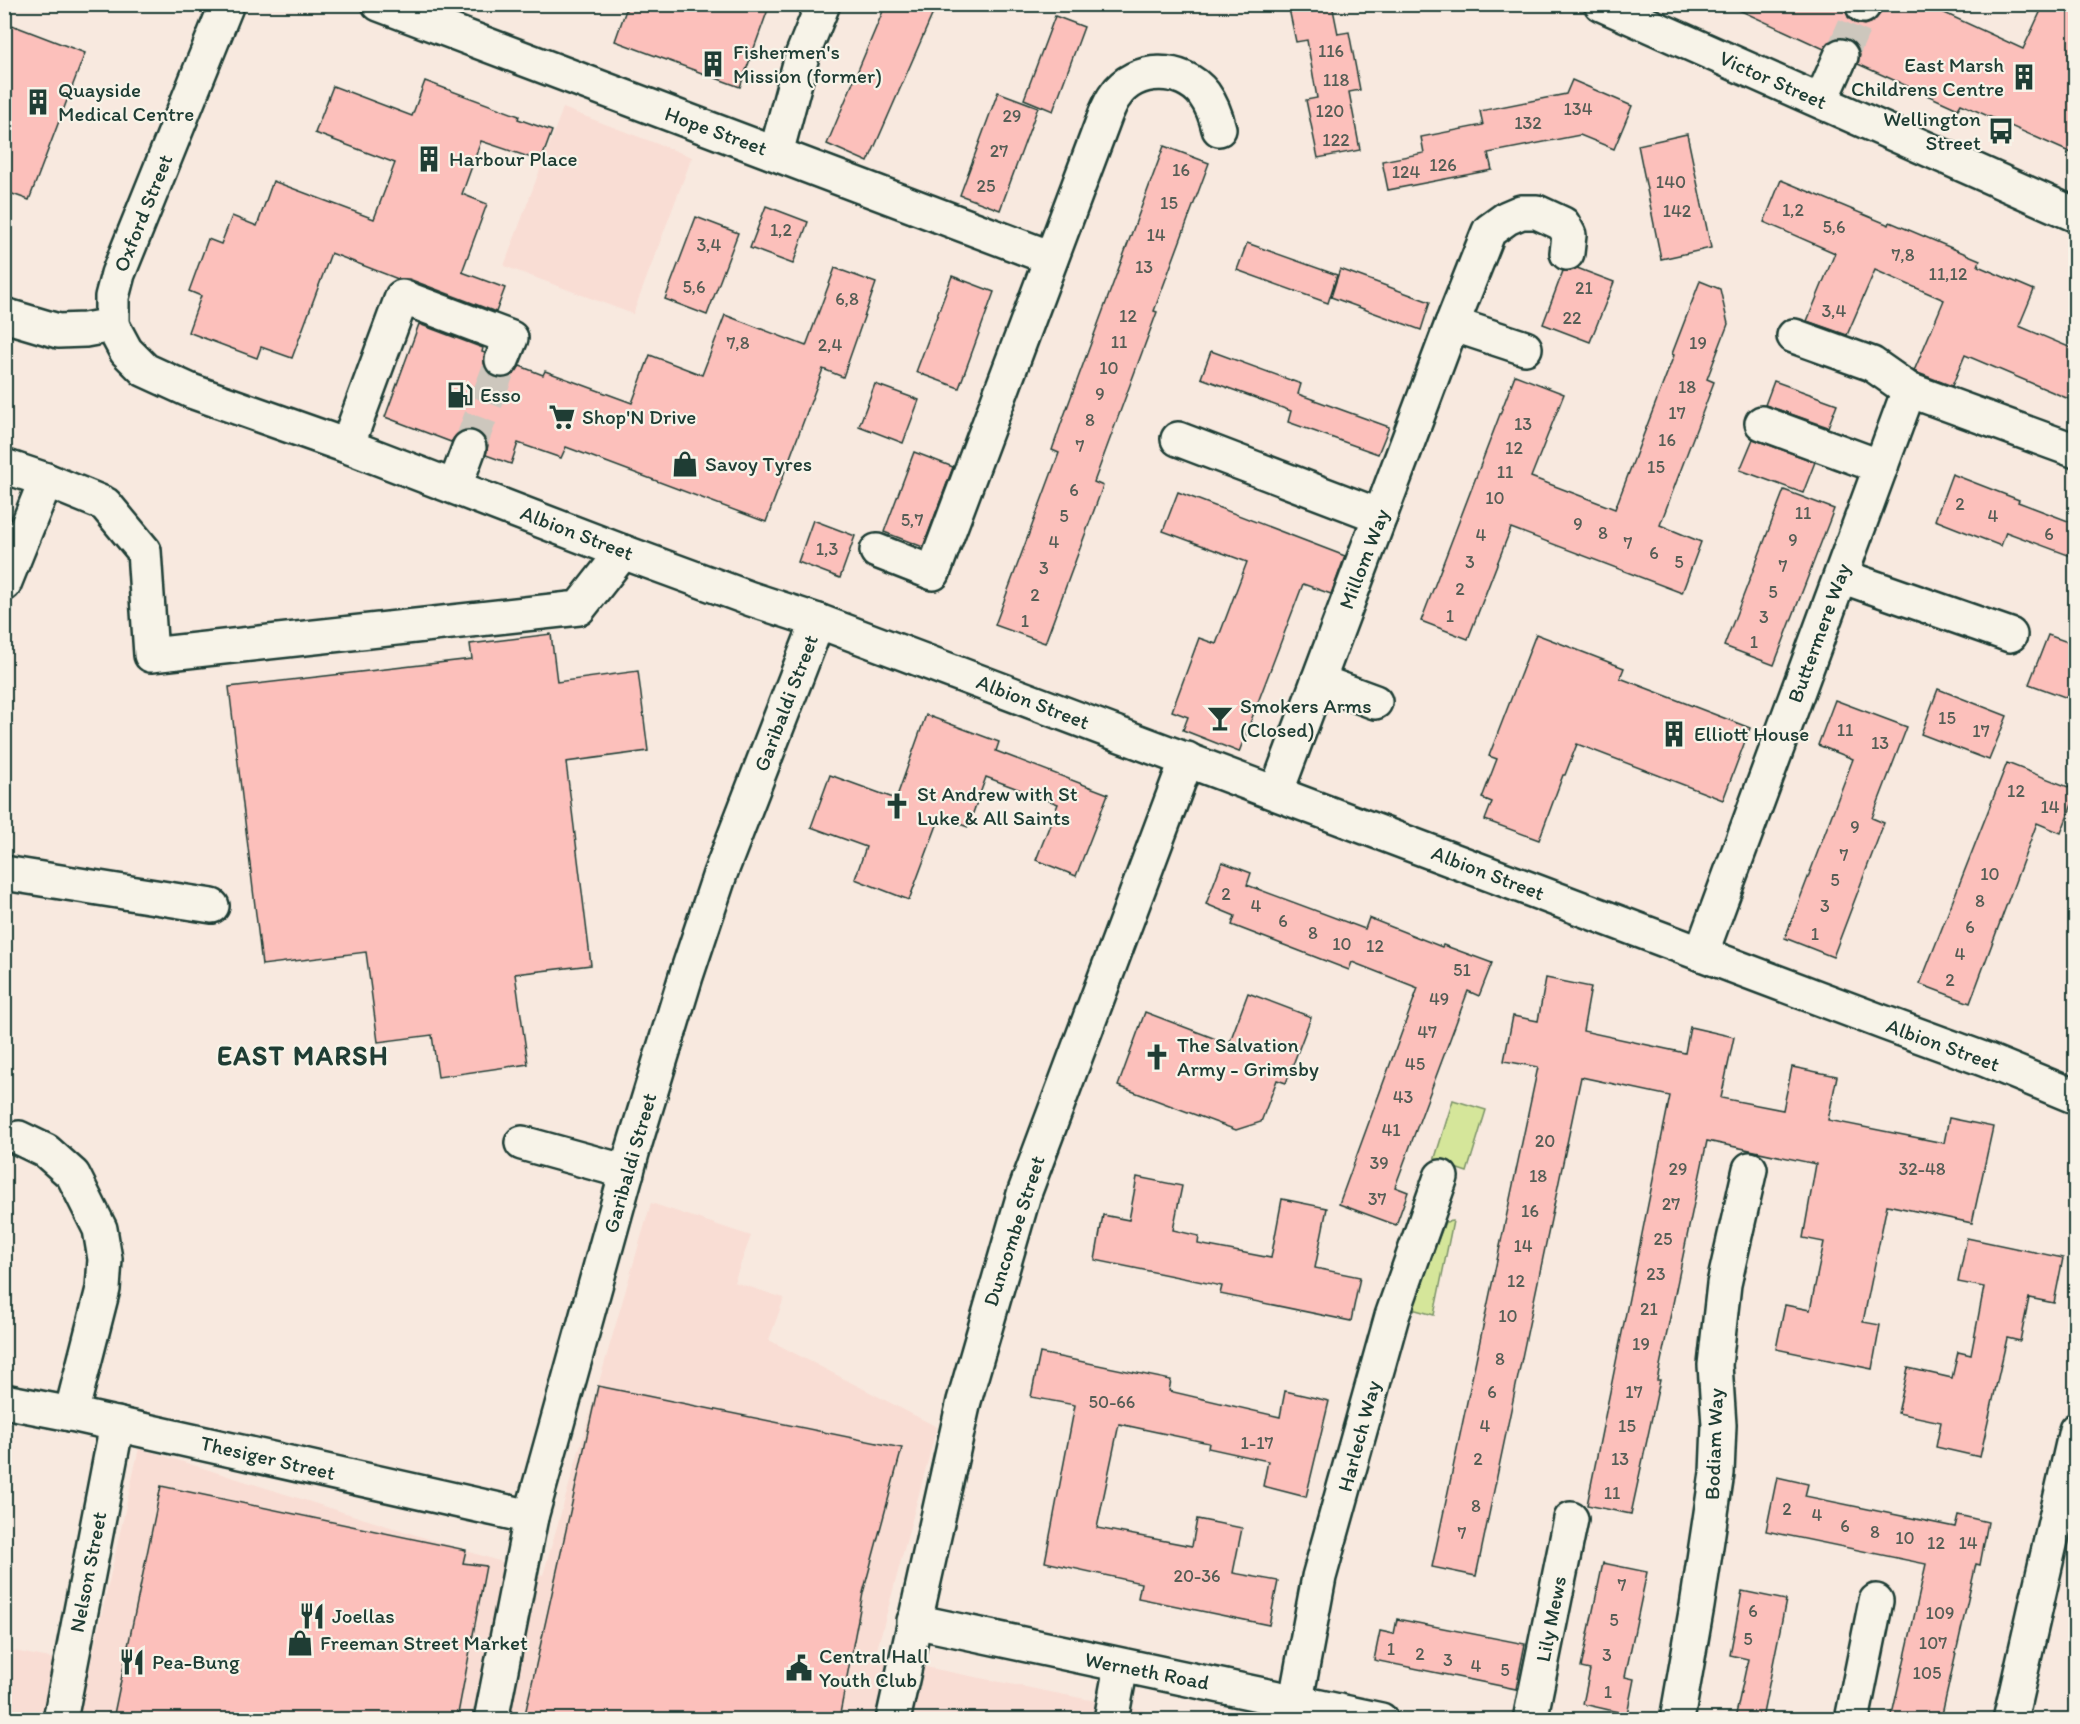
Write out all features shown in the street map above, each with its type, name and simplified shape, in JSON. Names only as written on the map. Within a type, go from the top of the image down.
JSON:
[{"type":"street","name":"Oxford Street","points":[[112,325],[112,297],[118,274],[227,4]]},
{"type":"street","name":"Hope Street","points":[[380,4],[1052,258]]},
{"type":"street","points":[[776,153],[802,56],[823,4]]},
{"type":"street","name":"Victor Street","points":[[1601,4],[2076,215]]},
{"type":"street","points":[[1821,101],[1841,56]]},
{"type":"street","points":[[877,552],[933,573],[1106,112],[1115,94],[1130,81],[1149,74],[1169,73],[1188,80],[1203,93],[1214,110],[1219,129]]},
{"type":"street","name":"Millom Way","points":[[1276,793],[1489,231],[1507,218],[1521,212],[1537,212],[1563,224],[1569,235],[1567,253]]},
{"type":"street","points":[[347,446],[402,297],[511,338],[502,360]]},
{"type":"street","points":[[4,315],[58,332],[112,325]]},
{"type":"street","points":[[1452,324],[1525,348]]},
{"type":"street","name":"Albion Street","points":[[112,325],[126,351],[145,370],[191,391],[347,446],[623,552],[818,621],[1187,759],[1701,954],[1986,1059],[2076,1097]]},
{"type":"street","points":[[1794,336],[1872,364],[1905,402],[2076,451]]},
{"type":"street","name":"Buttermere Way","points":[[1701,954],[1905,402]]},
{"type":"street","points":[[1762,423],[1881,467]]},
{"type":"street","points":[[1178,439],[1380,516]]},
{"type":"street","points":[[455,486],[469,448]]},
{"type":"street","points":[[4,466],[105,504],[144,552],[151,655],[579,608],[623,552]]},
{"type":"street","points":[[4,584],[46,480]]},
{"type":"street","points":[[1841,576],[2010,635]]},
{"type":"street","name":"Garibaldi Street","points":[[491,1719],[531,1517],[627,1172],[686,976],[720,874],[818,621]]},
{"type":"street","points":[[1318,681],[1375,702]]},
{"type":"street","name":"Duncombe Street","points":[[893,1719],[963,1401],[1024,1194],[1187,759]]},
{"type":"street","points":[[4,873],[212,906]]},
{"type":"street","points":[[19,1138],[46,1151],[73,1175],[100,1229],[105,1259],[103,1289],[71,1414]]},
{"type":"street","points":[[522,1143],[627,1172]]},
{"type":"street","name":"Bodiam Way","points":[[1677,1719],[1717,1473],[1719,1425],[1715,1365],[1724,1284],[1750,1169]]},
{"type":"street","name":"Harlech Way","points":[[1296,1700],[1319,1577],[1392,1316],[1441,1177]]},
{"type":"street","name":"Thesiger Street","points":[[4,1401],[117,1424],[531,1517]]},
{"type":"street","name":"Nelson Street","points":[[60,1719],[117,1424]]},
{"type":"street","points":[[2010,1719],[2076,1430]]},
{"type":"street","name":"Lily Mews","points":[[1530,1719],[1571,1519]]},
{"type":"street","points":[[1852,1719],[1876,1601]]},
{"type":"street","name":"Werneth Road","points":[[914,1621],[1381,1719]]},
{"type":"street","points":[[1111,1719],[1121,1666]]},
{"type":"shaded area","points":[[563,108],[692,157],[633,314],[504,266]]},
{"type":"shaded area","points":[[651,1203],[751,1236],[734,1282],[784,1298],[769,1340],[937,1427],[875,1657],[1186,1719],[5,1719],[4,1649],[90,1666],[139,1448],[543,1575]]},
{"type":"green space","points":[[1453,1100],[1486,1110],[1467,1172],[1434,1161]]},
{"type":"green space","points":[[1453,1221],[1434,1315],[1412,1309],[1445,1222]]},
{"type":"building","name":"Fishermen's Mission (former)","points":[[628,4],[770,4],[740,87],[615,41]]},
{"type":"building","points":[[886,4],[937,4],[868,162],[827,144]]},
{"type":"building","points":[[1288,4],[1332,4],[1338,34],[1349,32],[1360,90],[1349,92],[1360,150],[1318,158],[1306,100],[1317,98],[1307,40],[1296,42]]},
{"type":"building","points":[[1726,4],[1845,4],[1848,17],[1855,23],[1864,25],[1874,21],[1880,14],[1882,4],[1925,4],[2023,49],[2044,4],[2076,4],[2076,155],[1961,104],[1958,109],[1858,64],[1860,55],[1856,45],[1848,39],[1838,37],[1830,41],[1824,49]]},
{"type":"building","points":[[1055,16],[1084,27],[1053,111],[1024,99]]},
{"type":"building","name":"Quayside Medical Centre","points":[[4,22],[85,53],[29,200],[4,191]]},
{"type":"building","points":[[1572,80],[1632,106],[1614,149],[1580,135],[1488,153],[1492,170],[1388,190],[1382,161],[1424,153],[1421,137],[1483,125],[1480,111],[1566,94]]},
{"type":"building","points":[[425,81],[519,116],[518,119],[552,131],[541,161],[481,141],[462,194],[487,204],[462,272],[505,288],[496,312],[409,279],[398,279],[331,253],[292,358],[261,347],[257,358],[188,332],[201,296],[189,291],[208,239],[221,244],[232,216],[257,226],[273,181],[374,219],[395,163],[315,133],[333,86],[412,116]]},
{"type":"building","points":[[998,92],[1038,107],[1000,210],[960,195]]},
{"type":"building","points":[[1687,134],[1711,248],[1661,259],[1638,145]]},
{"type":"building","points":[[1164,146],[1209,163],[1094,482],[1103,486],[1045,643],[995,625],[1059,453],[1052,450],[1061,424]]},
{"type":"building","points":[[1781,180],[1980,260],[1978,266],[2034,290],[2019,326],[2076,350],[2076,402],[1965,355],[1952,386],[1914,371],[1944,300],[1875,270],[1847,335],[1807,321],[1835,253],[1764,222]]},
{"type":"building","points":[[766,206],[808,222],[793,264],[750,248]]},
{"type":"building","points":[[696,217],[738,233],[707,315],[665,299]]},
{"type":"building","points":[[1247,243],[1337,275],[1328,303],[1237,270]]},
{"type":"building","points":[[835,268],[876,283],[843,377],[823,369],[766,522],[566,447],[561,458],[518,443],[511,464],[486,455],[488,445],[484,436],[475,430],[458,433],[451,442],[385,417],[419,324],[483,348],[484,363],[488,372],[495,378],[504,379],[513,375],[520,366],[543,375],[545,371],[632,403],[650,355],[702,375],[725,315],[806,346]]},
{"type":"building","points":[[1577,268],[1614,282],[1590,342],[1543,324],[1563,271]]},
{"type":"building","points":[[1340,269],[1430,302],[1421,330],[1331,297]]},
{"type":"building","points":[[952,276],[994,292],[959,388],[916,372]]},
{"type":"building","points":[[1700,281],[1720,289],[1728,324],[1707,379],[1714,382],[1660,525],[1701,542],[1682,593],[1511,528],[1468,639],[1421,621],[1515,375],[1564,394],[1531,477],[1615,509]]},
{"type":"building","points":[[1211,351],[1301,384],[1298,394],[1389,427],[1378,454],[1288,422],[1291,411],[1201,378]]},
{"type":"building","points":[[1774,381],[1837,404],[1828,427],[1765,405]]},
{"type":"building","points":[[875,384],[919,400],[903,443],[859,426]]},
{"type":"building","points":[[1753,439],[1815,462],[1803,493],[1740,470]]},
{"type":"building","points":[[914,452],[953,467],[923,547],[884,532]]},
{"type":"building","points":[[1952,474],[2076,524],[2076,558],[2006,532],[2001,546],[1935,520]]},
{"type":"building","points":[[1784,490],[1834,509],[1774,665],[1724,646]]},
{"type":"building","points":[[1178,492],[1345,556],[1331,594],[1303,584],[1239,752],[1183,730],[1188,717],[1172,711],[1199,638],[1216,644],[1247,562],[1163,531]]},
{"type":"building","points":[[813,520],[855,536],[840,578],[798,562]]},
{"type":"building","points":[[551,634],[557,682],[638,671],[648,751],[566,762],[591,965],[515,974],[528,1064],[438,1077],[432,1035],[378,1042],[366,952],[262,965],[229,687],[472,659],[470,644]]},
{"type":"building","name":"Elliott House","points":[[1536,634],[1624,668],[1620,678],[1750,728],[1723,800],[1577,744],[1539,840],[1485,820],[1492,802],[1482,798],[1497,759],[1489,756]]},
{"type":"building","points":[[2048,635],[2076,645],[2076,701],[2029,684]]},
{"type":"building","points":[[1938,689],[2007,716],[1989,760],[1921,734]]},
{"type":"building","points":[[1835,700],[1907,727],[1872,818],[1884,823],[1833,957],[1785,938],[1853,759],[1818,745]]},
{"type":"building","name":"St Andrew with St Luke & All Saints","points":[[926,715],[999,742],[996,751],[1108,794],[1076,876],[1036,860],[1058,804],[986,777],[968,827],[940,817],[909,900],[855,879],[866,847],[811,827],[830,775],[896,799]]},
{"type":"building","points":[[2007,763],[2076,790],[2076,794],[2061,833],[2037,823],[1970,1003],[1920,984]]},
{"type":"building","points":[[1222,862],[1251,873],[1247,885],[1365,929],[1369,918],[1442,947],[1443,945],[1492,963],[1479,996],[1468,991],[1395,1187],[1408,1192],[1396,1225],[1339,1204],[1418,988],[1352,962],[1349,970],[1232,925],[1235,916],[1206,904]]},
{"type":"building","points":[[1546,978],[1591,987],[1583,1031],[1685,1053],[1690,1027],[1734,1037],[1721,1098],[1783,1110],[1792,1067],[1837,1076],[1828,1120],[1944,1143],[1949,1118],[1993,1127],[1972,1223],[1887,1205],[1863,1322],[1880,1325],[1872,1369],[1776,1349],[1785,1305],[1810,1310],[1824,1242],[1803,1238],[1816,1164],[1707,1141],[1631,1514],[1587,1505],[1670,1096],[1581,1077],[1476,1576],[1432,1567],[1538,1067],[1504,1061],[1513,1016],[1538,1021]]},
{"type":"building","points":[[1248,993],[1311,1017],[1286,1083],[1277,1080],[1261,1122],[1236,1130],[1118,1086],[1145,1012],[1229,1044]]},
{"type":"building","points":[[1137,1177],[1182,1186],[1173,1230],[1199,1236],[1198,1244],[1271,1258],[1282,1199],[1327,1208],[1315,1268],[1360,1277],[1351,1321],[1220,1294],[1222,1286],[1095,1260],[1103,1215],[1129,1220]]},
{"type":"building","points":[[1967,1238],[2063,1258],[2054,1303],[2029,1298],[2020,1341],[2007,1338],[1980,1457],[1936,1447],[1941,1422],[1898,1413],[1908,1368],[1952,1378],[1958,1352],[1971,1355],[1984,1287],[1958,1282]]},
{"type":"building","points":[[1040,1353],[1171,1380],[1169,1391],[1280,1417],[1285,1391],[1329,1401],[1306,1497],[1263,1486],[1268,1461],[1208,1448],[1209,1443],[1119,1424],[1097,1528],[1192,1546],[1197,1519],[1242,1528],[1233,1573],[1278,1581],[1269,1625],[1138,1598],[1141,1583],[1045,1562],[1075,1405],[1031,1397]]},
{"type":"building","points":[[598,1386],[902,1448],[863,1593],[839,1719],[524,1719]]},
{"type":"building","points":[[1777,1477],[1808,1484],[1805,1496],[1955,1527],[1958,1515],[1988,1522],[1980,1565],[1976,1564],[1941,1719],[1891,1719],[1926,1564],[1766,1531]]},
{"type":"building","name":"Freeman Street Market","points":[[161,1486],[466,1550],[463,1563],[486,1566],[457,1719],[113,1719]]},
{"type":"building","points":[[1603,1563],[1647,1572],[1625,1677],[1634,1679],[1627,1714],[1583,1704],[1590,1670],[1581,1668]]},
{"type":"building","points":[[1742,1591],[1786,1600],[1762,1719],[1735,1719],[1748,1659],[1730,1655]]},
{"type":"building","points":[[1397,1619],[1525,1644],[1516,1689],[1374,1660],[1380,1631],[1394,1634]]},
{"type":"tunnel","points":[[1841,56],[1863,6]]},
{"type":"tunnel","points":[[469,448],[502,360]]},
{"type":"place","name":"Fishermen's Mission (former)","points":[[713,64]]},
{"type":"place","name":"East Marsh Childrens Centre","points":[[2024,77]]},
{"type":"place","name":"Quayside Medical Centre","points":[[38,102]]},
{"type":"place","name":"Wellington Street","points":[[2001,131]]},
{"type":"place","name":"Harbour Place","points":[[429,159]]},
{"type":"place","name":"Esso","points":[[460,395]]},
{"type":"place","name":"Shop'N Drive","points":[[562,417]]},
{"type":"place","name":"Savoy Tyres","points":[[685,464]]},
{"type":"place","name":"Smokers Arms (Closed)","points":[[1220,718]]},
{"type":"place","name":"Elliott House","points":[[1674,734]]},
{"type":"place","name":"St Andrew with St Luke & All Saints","points":[[897,806]]},
{"type":"place","name":"The Salvation Army - Grimsby","points":[[1157,1057]]},
{"type":"place","name":"Joellas","points":[[312,1616]]},
{"type":"place","name":"Freeman Street Market","points":[[300,1643]]},
{"type":"place","name":"Pea-Bung","points":[[132,1662]]},
{"type":"place","name":"Central Hall Youth Club","points":[[799,1668]]},
{"type":"district","name":"EAST MARSH","points":[[303,1056]]}]
